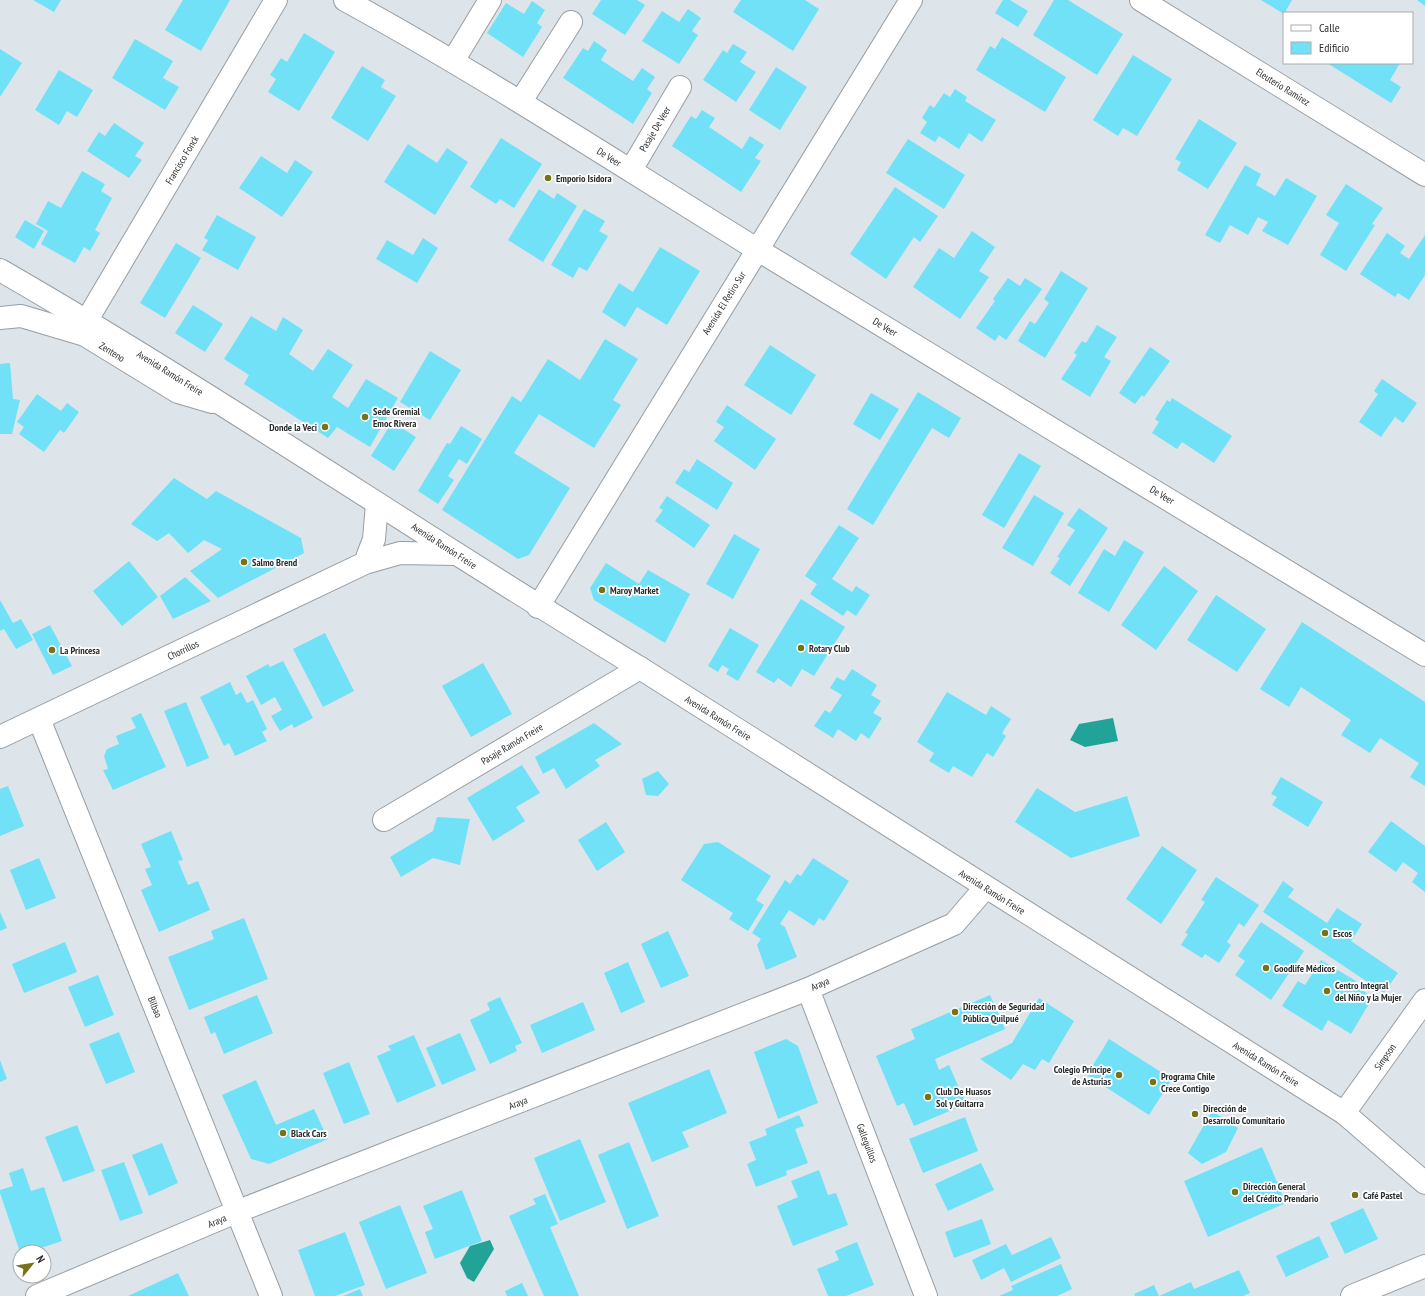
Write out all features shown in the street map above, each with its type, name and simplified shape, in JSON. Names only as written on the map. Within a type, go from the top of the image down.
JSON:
[{"type":"street","name":"Francisco Fonck","points":[[87,320],[276,0]]},
{"type":"street","name":"De Veer","points":[[345,0],[521,101],[757,250],[1425,655]]},
{"type":"street","points":[[453,61],[490,0]]},
{"type":"street","name":"Avenida El Retiro Sur","points":[[538,607],[911,0]]},
{"type":"street","name":"Eleuterio Ramírez","points":[[1141,0],[1425,175]]},
{"type":"street","points":[[521,101],[571,22]]},
{"type":"street","name":"Pasaje De Veer","points":[[631,170],[680,87]]},
{"type":"street","name":"Avenida Ramón Freire","points":[[0,270],[87,320],[457,554],[538,607],[640,668],[985,888],[1344,1113],[1425,1183]]},
{"type":"street","name":"Zenteno","points":[[0,318],[21,316],[85,335],[178,392],[220,404]]},
{"type":"street","points":[[365,563],[374,539],[377,504]]},
{"type":"street","name":"Chorrillos","points":[[0,736],[39,719],[365,563],[400,553],[457,554]]},
{"type":"street","name":"Pasaje Ramón Freire","points":[[384,820],[640,668]]},
{"type":"street","name":"Bilbao","points":[[39,719],[271,1296]]},
{"type":"street","name":"Araya","points":[[37,1296],[236,1212],[808,989],[954,924],[985,888]]},
{"type":"street","name":"Galleguillos","points":[[808,989],[926,1296]]},
{"type":"street","name":"Simpson","points":[[1344,1113],[1425,1000]]},
{"type":"street","points":[[1352,1296],[1425,1266]]},
{"type":"shaded area","points":[[1113,718],[1118,741],[1085,747],[1070,740],[1079,724]]},
{"type":"shaded area","points":[[490,1240],[494,1249],[474,1282],[467,1278],[460,1263],[470,1246]]},
{"type":"building","points":[[33,0],[61,0],[54,12]]},
{"type":"building","points":[[183,0],[230,0],[201,51],[165,30]]},
{"type":"building","points":[[601,0],[637,0],[645,5],[625,35],[592,14]]},
{"type":"building","points":[[741,0],[805,0],[819,9],[793,51],[733,12]]},
{"type":"building","points":[[1003,0],[1010,0],[1028,11],[1018,27],[995,13]]},
{"type":"building","points":[[1054,0],[1068,0],[1123,34],[1097,75],[1033,35]]},
{"type":"building","points":[[1261,0],[1292,0],[1283,13]]},
{"type":"building","points":[[1417,0],[1425,0],[1425,6]]},
{"type":"building","points":[[532,1],[545,10],[537,23],[542,27],[523,57],[487,33],[506,3],[524,14]]},
{"type":"building","points":[[688,9],[701,18],[692,31],[698,35],[679,64],[642,41],[662,11],[679,22]]},
{"type":"building","points":[[304,33],[335,52],[299,111],[268,92],[276,79],[270,75],[281,58],[287,62]]},
{"type":"building","points":[[1002,37],[1066,77],[1045,112],[976,70],[990,46],[995,49]]},
{"type":"building","points":[[135,39],[173,61],[163,78],[179,87],[165,110],[112,78]]},
{"type":"building","points":[[594,41],[607,50],[601,60],[633,81],[642,68],[655,77],[647,89],[652,93],[633,124],[563,78],[583,48],[588,51]]},
{"type":"building","points":[[733,44],[747,52],[740,62],[756,72],[736,102],[703,80],[723,50],[727,53]]},
{"type":"building","points":[[0,49],[22,63],[0,97]]},
{"type":"building","points":[[1133,55],[1172,79],[1137,136],[1123,128],[1118,136],[1093,120]]},
{"type":"building","points":[[1329,64],[1399,64],[1390,80],[1401,87],[1391,103]]},
{"type":"building","points":[[362,66],[385,80],[381,87],[396,96],[368,141],[331,118]]},
{"type":"building","points":[[776,67],[807,87],[780,130],[749,110]]},
{"type":"building","points":[[59,70],[93,90],[77,117],[67,111],[59,125],[35,110]]},
{"type":"building","points":[[955,89],[967,97],[965,101],[996,120],[982,142],[969,133],[959,149],[939,136],[935,142],[920,133],[927,122],[922,118],[930,105],[934,108],[944,93],[950,97]]},
{"type":"building","points":[[702,110],[715,118],[709,127],[742,149],[750,136],[764,145],[755,158],[761,161],[741,192],[672,146],[691,116],[696,119]]},
{"type":"building","points":[[1199,119],[1237,143],[1208,189],[1177,170],[1181,162],[1175,159]]},
{"type":"building","points":[[114,123],[144,143],[135,156],[142,160],[129,178],[87,151],[99,132],[105,136]]},
{"type":"building","points":[[501,138],[542,164],[514,208],[500,199],[496,204],[470,187]]},
{"type":"building","points":[[908,139],[965,175],[944,209],[886,173]]},
{"type":"building","points":[[408,144],[437,163],[447,148],[468,162],[435,215],[384,182]]},
{"type":"building","points":[[261,156],[287,173],[295,160],[313,172],[282,217],[239,188]]},
{"type":"building","points":[[1245,165],[1261,174],[1256,185],[1275,196],[1286,178],[1317,196],[1288,245],[1262,231],[1268,222],[1258,217],[1248,235],[1230,225],[1220,243],[1205,235]]},
{"type":"building","points":[[82,171],[105,184],[101,191],[112,198],[95,230],[100,233],[90,251],[84,247],[75,263],[41,244],[48,231],[36,224],[48,201],[61,208]]},
{"type":"building","points":[[1346,184],[1383,208],[1372,224],[1375,225],[1346,271],[1320,255],[1339,223],[1326,215]]},
{"type":"building","points":[[895,187],[938,216],[920,242],[914,237],[886,279],[850,254]]},
{"type":"building","points":[[539,189],[554,199],[557,193],[577,206],[543,262],[508,240]]},
{"type":"building","points":[[584,209],[605,221],[599,231],[608,236],[587,271],[579,267],[573,278],[551,265]]},
{"type":"building","points":[[217,215],[256,237],[238,270],[202,250],[208,240],[204,238]]},
{"type":"building","points":[[25,220],[44,231],[34,249],[15,237]]},
{"type":"building","points":[[972,231],[995,247],[979,271],[989,277],[960,319],[913,287],[939,248],[954,258]]},
{"type":"building","points":[[1387,233],[1405,246],[1400,253],[1409,259],[1425,235],[1425,275],[1409,300],[1398,293],[1395,297],[1360,274]]},
{"type":"building","points":[[423,238],[438,248],[417,283],[376,259],[387,240],[413,255]]},
{"type":"building","points":[[176,243],[201,258],[165,318],[140,303]]},
{"type":"building","points":[[660,247],[700,271],[667,325],[637,307],[625,327],[602,312],[619,283],[633,292]]},
{"type":"building","points":[[1061,271],[1088,288],[1045,358],[1018,341],[1030,321],[1035,324],[1049,303],[1044,299]]},
{"type":"building","points":[[1008,278],[1020,286],[1025,278],[1042,289],[1006,340],[999,335],[995,341],[976,328],[995,301],[993,299]]},
{"type":"building","points":[[193,305],[223,324],[205,352],[175,333]]},
{"type":"building","points":[[251,316],[276,331],[283,317],[303,330],[289,354],[313,371],[328,349],[353,365],[332,397],[348,408],[366,379],[398,398],[370,447],[337,427],[328,438],[244,384],[249,375],[224,359]]},
{"type":"building","points":[[1097,325],[1117,337],[1104,357],[1111,361],[1090,397],[1061,379],[1077,355],[1074,353],[1082,341],[1086,343]]},
{"type":"building","points":[[605,339],[638,359],[613,400],[621,405],[594,448],[539,414],[514,453],[570,488],[529,555],[518,559],[442,510],[512,396],[521,402],[548,359],[580,380]]},
{"type":"building","points":[[770,345],[816,375],[791,415],[744,385]]},
{"type":"building","points":[[1150,347],[1170,361],[1144,397],[1142,395],[1135,404],[1119,393]]},
{"type":"building","points":[[430,351],[461,370],[430,420],[400,402]]},
{"type":"building","points":[[10,363],[13,399],[20,400],[12,434],[0,434],[0,364]]},
{"type":"building","points":[[1382,379],[1417,403],[1403,423],[1395,417],[1381,437],[1359,422],[1378,394],[1374,391]]},
{"type":"building","points":[[918,392],[961,418],[949,438],[932,428],[873,525],[847,509]]},
{"type":"building","points":[[871,393],[899,409],[880,440],[853,424]]},
{"type":"building","points":[[37,394],[61,411],[67,403],[79,412],[64,433],[60,430],[44,452],[19,434],[24,427],[17,422]]},
{"type":"building","points":[[1172,398],[1232,436],[1214,463],[1182,442],[1177,449],[1152,433],[1159,422],[1155,419],[1167,400],[1170,402]]},
{"type":"building","points":[[727,405],[776,439],[755,470],[714,441],[724,427],[716,422]]},
{"type":"building","points":[[392,422],[416,437],[394,471],[371,456]]},
{"type":"building","points":[[461,426],[482,439],[467,464],[459,459],[448,476],[454,480],[438,504],[418,491],[447,443],[450,444]]},
{"type":"building","points":[[1019,453],[1041,466],[1004,528],[982,515]]},
{"type":"building","points":[[697,459],[733,483],[717,510],[675,483],[684,469],[689,472]]},
{"type":"building","points":[[174,478],[207,499],[216,491],[301,538],[304,553],[218,598],[190,571],[222,549],[204,540],[188,553],[169,533],[157,541],[131,524]]},
{"type":"building","points":[[1034,495],[1064,513],[1033,566],[1002,548]]},
{"type":"building","points":[[667,496],[710,525],[694,548],[655,521],[663,510],[659,508]]},
{"type":"building","points":[[1079,508],[1108,528],[1070,586],[1050,573],[1060,558],[1057,557],[1075,530],[1067,525]]},
{"type":"building","points":[[839,525],[859,538],[832,579],[852,592],[856,586],[870,595],[856,616],[847,610],[843,616],[810,594],[817,584],[805,576]]},
{"type":"building","points":[[734,534],[760,549],[733,599],[706,584]]},
{"type":"building","points":[[1124,540],[1144,552],[1109,612],[1078,593],[1104,549],[1115,556]]},
{"type":"building","points":[[129,561],[158,597],[122,626],[93,591]]},
{"type":"building","points":[[606,563],[639,584],[648,570],[690,594],[665,643],[594,600],[590,588]]},
{"type":"building","points":[[1164,566],[1198,591],[1156,650],[1121,625]]},
{"type":"building","points":[[185,577],[211,601],[173,619],[160,596]]},
{"type":"building","points":[[1216,595],[1266,629],[1237,672],[1187,640]]},
{"type":"building","name":"Rotary Club","points":[[801,599],[845,627],[814,676],[802,669],[791,687],[778,678],[774,683],[756,672]]},
{"type":"building","points":[[0,600],[13,623],[21,619],[33,640],[16,649],[4,629],[0,631]]},
{"type":"building","points":[[1302,622],[1425,702],[1425,786],[1410,777],[1419,763],[1380,738],[1370,753],[1341,735],[1351,720],[1301,687],[1289,707],[1260,689]]},
{"type":"building","name":"La Princesa","points":[[50,625],[72,666],[53,675],[32,634]]},
{"type":"building","points":[[730,628],[759,645],[738,681],[726,674],[729,669],[722,665],[718,672],[708,666]]},
{"type":"building","points":[[325,633],[354,691],[323,707],[293,649]]},
{"type":"building","points":[[283,661],[313,718],[294,728],[292,724],[280,731],[271,716],[282,710],[275,697],[261,705],[246,676],[268,664],[270,667]]},
{"type":"building","points":[[483,663],[512,714],[471,737],[442,686]]},
{"type":"building","points":[[852,669],[877,685],[871,695],[881,701],[873,713],[882,718],[869,739],[861,733],[856,741],[838,729],[833,738],[814,726],[825,710],[830,713],[842,695],[830,688],[837,677],[844,681]]},
{"type":"building","points":[[230,682],[236,695],[241,692],[247,703],[253,700],[267,729],[262,732],[267,741],[235,756],[229,743],[224,746],[200,697]]},
{"type":"building","points":[[947,692],[986,715],[991,706],[1011,719],[1002,733],[1006,736],[993,757],[987,753],[972,777],[953,766],[949,773],[929,761],[934,753],[917,742]]},
{"type":"building","points":[[186,702],[209,758],[187,767],[164,711]]},
{"type":"building","points":[[141,713],[166,767],[113,790],[103,770],[108,769],[104,756],[107,749],[119,744],[116,736],[136,728],[131,718]]},
{"type":"building","points":[[594,723],[622,744],[595,760],[600,766],[566,789],[554,768],[543,774],[535,757]]},
{"type":"building","points":[[522,765],[540,793],[516,807],[525,821],[493,841],[467,798]]},
{"type":"building","points":[[658,771],[669,784],[658,796],[646,795],[642,779]]},
{"type":"building","points":[[1281,777],[1323,802],[1308,827],[1272,805],[1277,797],[1271,794]]},
{"type":"building","points":[[8,786],[24,826],[0,836],[0,789]]},
{"type":"building","points":[[1037,788],[1075,812],[1127,796],[1140,836],[1071,858],[1015,822]]},
{"type":"building","points":[[437,817],[470,819],[460,865],[433,858],[401,877],[390,857],[433,831]]},
{"type":"building","points":[[1391,821],[1425,846],[1425,892],[1412,882],[1418,873],[1403,862],[1396,872],[1368,852]]},
{"type":"building","points":[[606,822],[625,852],[597,871],[578,840]]},
{"type":"building","points":[[171,831],[183,860],[178,861],[188,885],[198,881],[210,910],[159,932],[141,890],[152,885],[145,869],[151,867],[141,844]]},
{"type":"building","points":[[718,842],[771,876],[756,900],[764,905],[748,931],[729,919],[733,913],[681,880],[704,844]]},
{"type":"building","points":[[1162,846],[1197,870],[1161,924],[1126,899]]},
{"type":"building","points":[[39,858],[56,898],[26,910],[10,870]]},
{"type":"building","points":[[813,858],[849,881],[824,921],[819,918],[814,926],[789,910],[780,924],[785,927],[797,957],[766,970],[757,945],[761,939],[752,933],[785,880],[790,884],[797,874],[801,876]]},
{"type":"building","points":[[1216,877],[1259,905],[1244,927],[1239,923],[1227,942],[1231,945],[1219,963],[1205,954],[1202,958],[1181,945],[1188,934],[1185,933],[1205,902],[1201,900]]},
{"type":"building","name":"Escos","points":[[1283,881],[1294,889],[1288,897],[1327,923],[1337,908],[1362,924],[1351,941],[1398,973],[1384,993],[1263,912]]},
{"type":"building","points":[[0,912],[7,928],[0,931]]},
{"type":"building","points":[[244,918],[268,979],[189,1010],[168,957],[214,939],[211,931]]},
{"type":"building","name":"Goodlife Médicos","points":[[1261,922],[1304,951],[1271,1000],[1235,975],[1245,961],[1238,956]]},
{"type":"building","points":[[668,931],[689,976],[661,988],[641,944]]},
{"type":"building","points":[[65,942],[77,972],[24,993],[12,964]]},
{"type":"building","name":"Centro Integral del Niño y la Mujer","points":[[1321,960],[1356,981],[1353,985],[1373,997],[1351,1034],[1328,1020],[1322,1031],[1282,1006],[1298,981],[1305,985]]},
{"type":"building","points":[[628,962],[645,1002],[621,1013],[604,973]]},
{"type":"building","points":[[98,975],[114,1015],[85,1027],[68,987]]},
{"type":"building","points":[[257,995],[273,1033],[224,1054],[215,1032],[211,1034],[204,1017]]},
{"type":"building","points":[[990,995],[1005,1029],[935,1059],[939,1070],[949,1065],[966,1104],[914,1126],[904,1103],[897,1106],[876,1056],[915,1039],[911,1029]]},
{"type":"building","points":[[500,997],[522,1043],[515,1046],[517,1051],[490,1064],[470,1020],[490,1010],[487,1003]]},
{"type":"building","points":[[1039,998],[1074,1021],[1049,1063],[1042,1059],[1035,1070],[1023,1064],[1011,1080],[980,1059],[1012,1043]]},
{"type":"building","points":[[583,1002],[595,1030],[542,1053],[530,1025]]},
{"type":"building","points":[[119,1032],[135,1072],[106,1084],[89,1044]]},
{"type":"building","points":[[460,1033],[476,1070],[442,1085],[426,1048]]},
{"type":"building","points":[[414,1035],[436,1086],[397,1103],[377,1056],[391,1050],[388,1046]]},
{"type":"building","points":[[786,1039],[798,1046],[818,1103],[778,1119],[754,1052]]},
{"type":"building","points":[[1109,1039],[1172,1079],[1149,1115],[1087,1075]]},
{"type":"building","points":[[0,1060],[7,1079],[0,1082]]},
{"type":"building","points":[[349,1062],[370,1114],[344,1124],[323,1073]]},
{"type":"building","points":[[709,1069],[727,1113],[682,1132],[689,1147],[652,1162],[628,1103]]},
{"type":"building","name":"Black Cars","points":[[256,1080],[276,1125],[314,1109],[328,1139],[269,1164],[251,1159],[222,1095]]},
{"type":"building","points":[[1212,1111],[1238,1128],[1226,1152],[1202,1164],[1188,1153]]},
{"type":"building","points":[[799,1115],[804,1126],[795,1129],[808,1163],[786,1171],[787,1175],[756,1187],[747,1164],[756,1160],[749,1142],[767,1135],[765,1129]]},
{"type":"building","points":[[965,1117],[978,1151],[923,1173],[909,1139]]},
{"type":"building","points":[[77,1125],[95,1171],[63,1182],[45,1137]]},
{"type":"building","points":[[580,1139],[606,1202],[560,1221],[534,1158]]},
{"type":"building","points":[[629,1142],[659,1216],[627,1229],[598,1155]]},
{"type":"building","points":[[162,1143],[178,1183],[149,1196],[132,1155]]},
{"type":"building","name":"Dirección General del Crédito Prendario","points":[[1262,1147],[1286,1203],[1208,1237],[1184,1181]]},
{"type":"building","points":[[124,1162],[143,1213],[120,1221],[101,1170]]},
{"type":"building","points":[[981,1163],[994,1190],[948,1211],[935,1184]]},
{"type":"building","points":[[23,1168],[31,1191],[44,1187],[62,1241],[52,1244],[17,1244],[0,1193],[0,1190],[13,1186],[9,1173]]},
{"type":"building","points":[[819,1170],[828,1195],[836,1193],[848,1225],[793,1246],[777,1206],[798,1197],[791,1181]]},
{"type":"building","points":[[462,1190],[482,1241],[435,1259],[425,1232],[433,1229],[423,1206]]},
{"type":"building","points":[[545,1194],[558,1224],[550,1227],[579,1296],[544,1296],[509,1216],[536,1204],[533,1199]]},
{"type":"building","points":[[400,1205],[427,1273],[386,1289],[359,1222]]},
{"type":"building","points":[[1363,1208],[1378,1239],[1345,1254],[1330,1223]]},
{"type":"building","points":[[982,1219],[991,1244],[954,1258],[945,1232]]},
{"type":"building","points":[[345,1232],[365,1285],[335,1296],[315,1296],[298,1250]]},
{"type":"building","points":[[1319,1236],[1329,1257],[1286,1277],[1276,1256]]},
{"type":"building","points":[[1051,1237],[1061,1258],[1011,1282],[1004,1268],[981,1280],[972,1260],[1006,1244],[1012,1255]]},
{"type":"building","points":[[857,1242],[874,1285],[846,1296],[828,1296],[817,1269],[839,1260],[835,1251]]},
{"type":"building","points":[[1061,1264],[1072,1289],[1057,1296],[999,1296],[1013,1290],[1011,1286]]},
{"type":"building","points":[[1239,1270],[1250,1293],[1243,1296],[1159,1296],[1191,1282],[1194,1289]]},
{"type":"building","points":[[178,1273],[189,1296],[128,1296],[141,1290]]},
{"type":"building","points":[[522,1283],[528,1296],[507,1296],[505,1291]]},
{"type":"building","points":[[1154,1285],[1159,1296],[1135,1296],[1134,1294]]},
{"type":"building","points":[[360,1289],[363,1296],[343,1296]]},
{"type":"place","name":"Emporio Isidora","points":[[548,178]]},
{"type":"place","name":"Sede Gremial Emoc Rivera","points":[[365,417]]},
{"type":"place","name":"Donde la Veci","points":[[325,427]]},
{"type":"place","name":"Salmo Brend","points":[[244,562]]},
{"type":"place","name":"Maroy Market","points":[[602,590]]},
{"type":"place","name":"Rotary Club","points":[[801,648]]},
{"type":"place","name":"La Princesa","points":[[52,650]]},
{"type":"place","name":"Escos","points":[[1325,933]]},
{"type":"place","name":"Goodlife Médicos","points":[[1266,968]]},
{"type":"place","name":"Centro Integral del Niño y la Mujer","points":[[1327,991]]},
{"type":"place","name":"Dirección de Seguridad Pública Quilpué","points":[[955,1012]]},
{"type":"place","name":"Colegio Príncipe de Asturias","points":[[1119,1075]]},
{"type":"place","name":"Programa Chile Crece Contigo","points":[[1153,1082]]},
{"type":"place","name":"Club De Huasos Sol y Guitarra","points":[[928,1097]]},
{"type":"place","name":"Dirección de Desarrollo Comunitario","points":[[1195,1114]]},
{"type":"place","name":"Black Cars","points":[[283,1133]]},
{"type":"place","name":"Dirección General del Crédito Prendario","points":[[1235,1192]]},
{"type":"place","name":"Café Pastel","points":[[1355,1195]]}]
